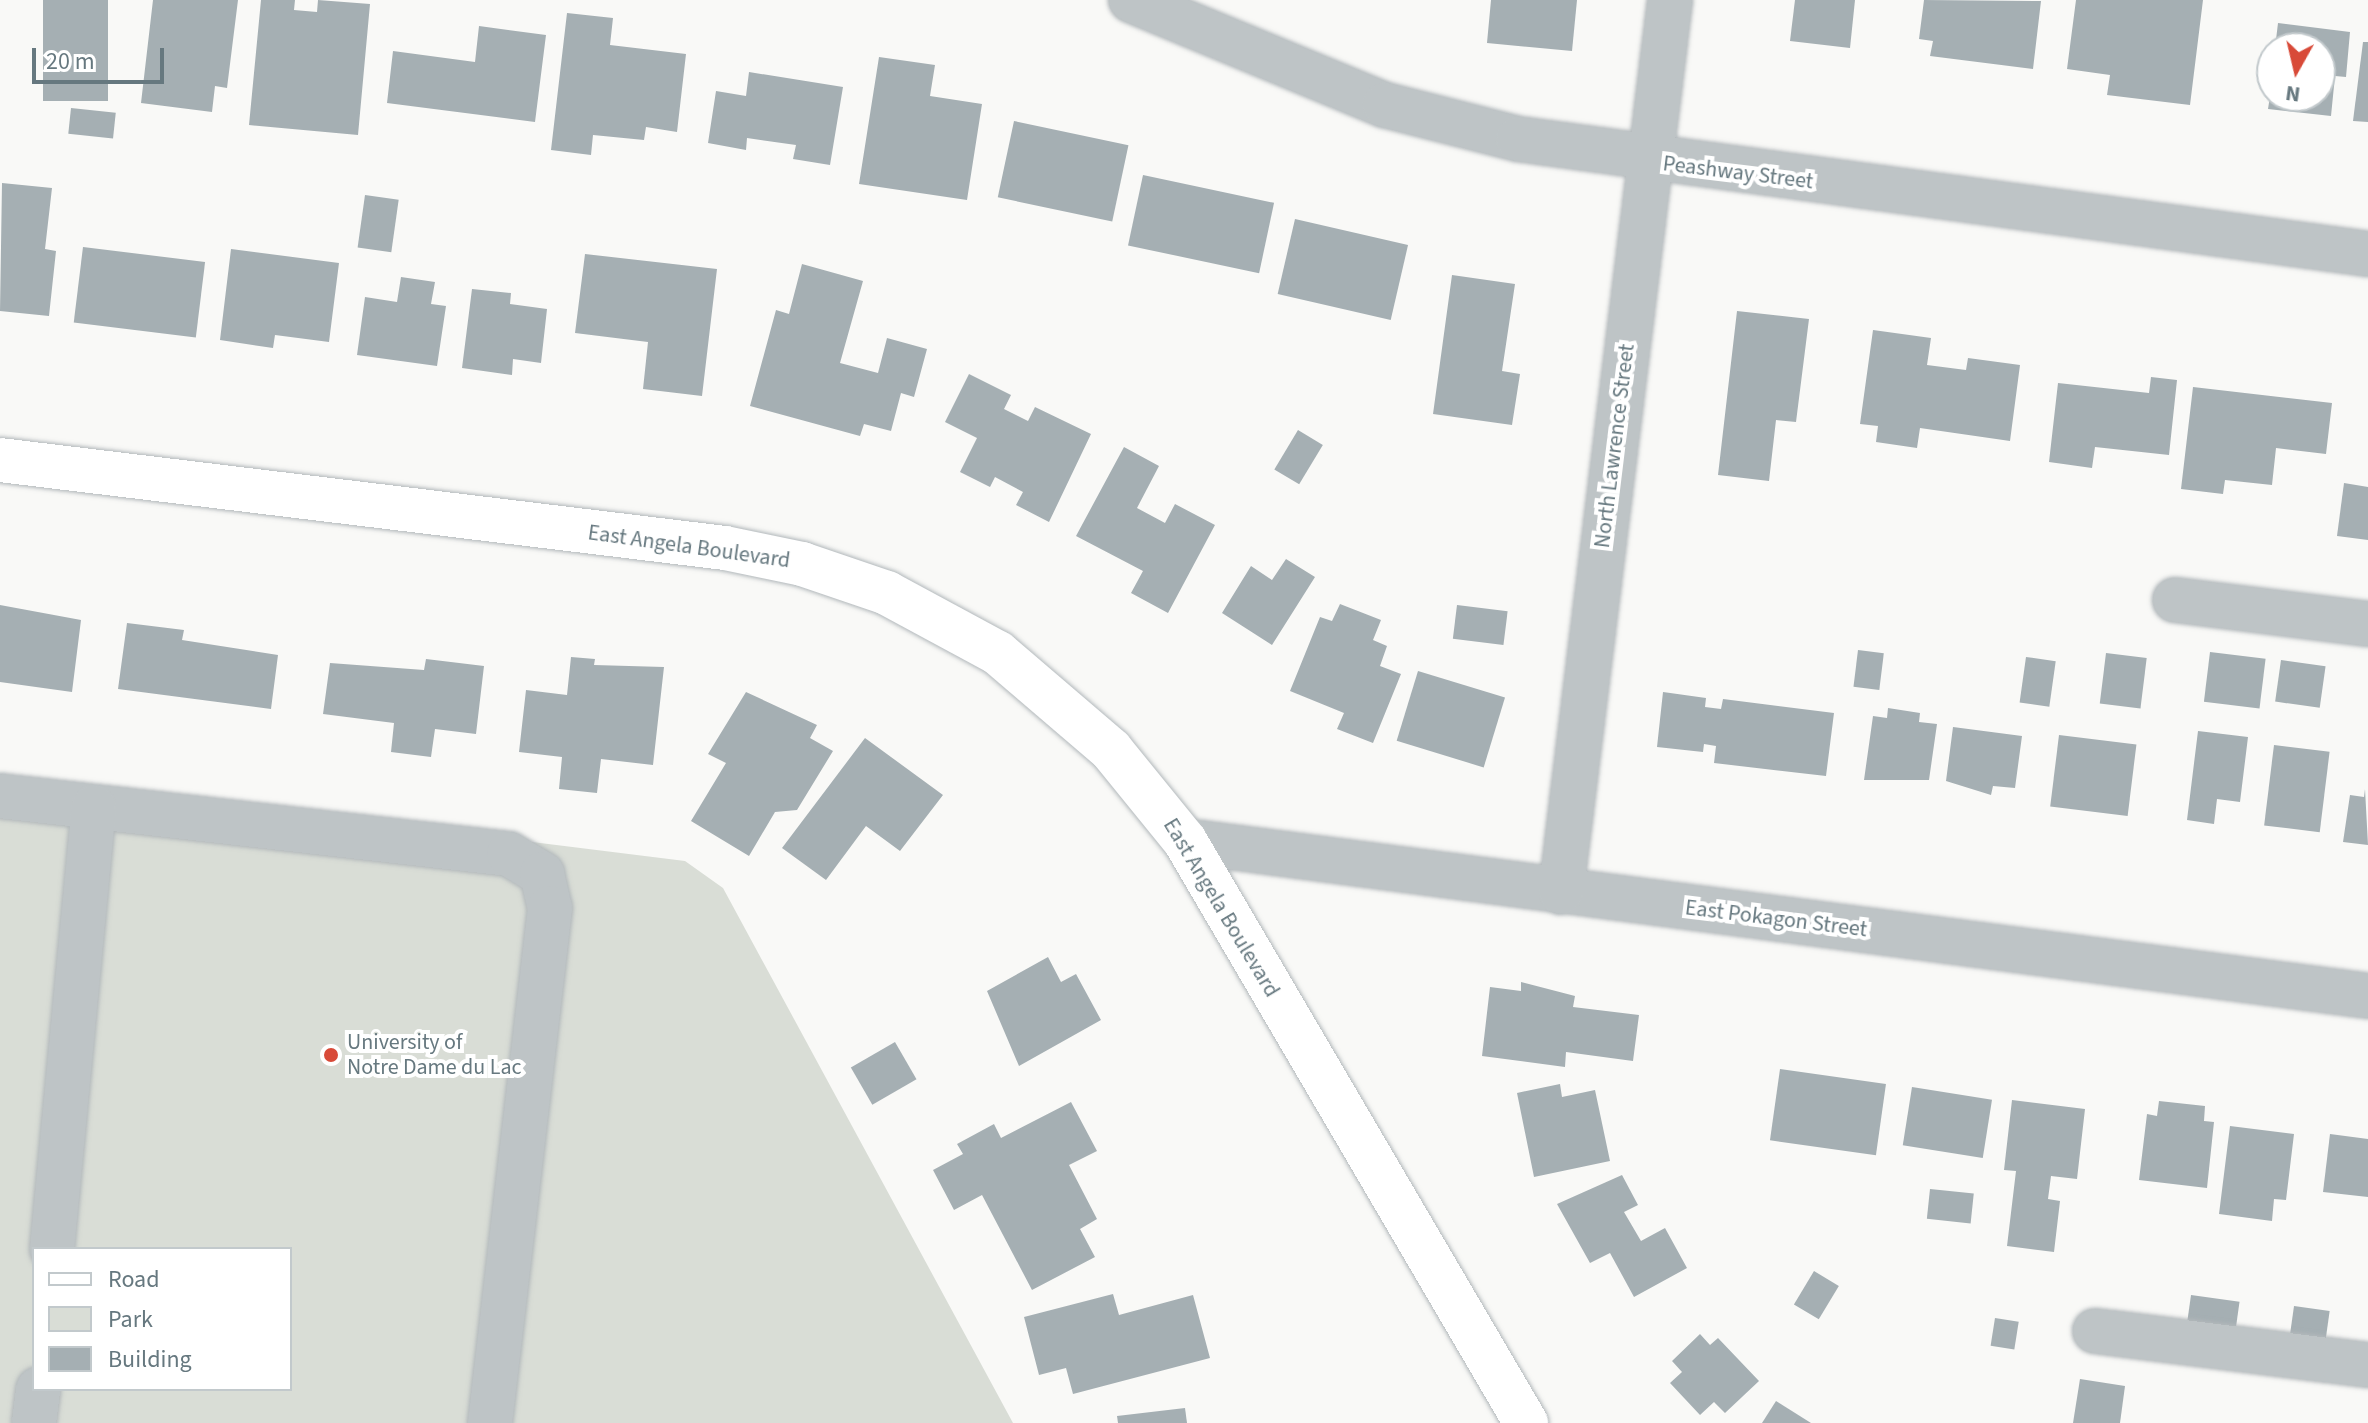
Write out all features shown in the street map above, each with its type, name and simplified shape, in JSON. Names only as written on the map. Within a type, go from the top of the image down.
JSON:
[{"type":"main road","name":"East Angela Boulevard","points":[[0,460],[713,546],[802,564],[887,593],[998,653],[1111,750],[1185,841],[1526,1423]]},
{"type":"street","name":"Peashway Street","points":[[1131,0],[1385,105],[1518,139],[1650,161],[2368,254]]},
{"type":"street","name":"North Lawrence Street","points":[[1561,892],[1670,0]]},
{"type":"street","points":[[2175,600],[2368,624]]},
{"type":"street","points":[[0,796],[509,854],[542,874],[550,908],[490,1423]]},
{"type":"street","points":[[52,1247],[94,807]]},
{"type":"street","name":"East Pokagon Street","points":[[1185,841],[2368,996]]},
{"type":"street","points":[[2095,1331],[2368,1365]]},
{"type":"street","points":[[34,1423],[38,1391]]},
{"type":"green space","name":"University of Notre Dame du Lac","points":[[0,776],[685,861],[723,888],[1013,1423],[0,1423]]},
{"type":"building","points":[[43,0],[108,0],[108,101],[43,101]]},
{"type":"building","points":[[153,0],[238,0],[227,88],[215,86],[212,112],[141,103]]},
{"type":"building","points":[[261,0],[295,0],[294,10],[317,12],[318,0],[370,4],[358,135],[249,125]]},
{"type":"building","points":[[1491,0],[1577,0],[1572,51],[1487,43]]},
{"type":"building","points":[[1795,0],[1855,0],[1850,48],[1790,41]]},
{"type":"building","points":[[1924,0],[2041,1],[2033,69],[1930,56],[1933,41],[1919,39]]},
{"type":"building","points":[[2076,0],[2203,0],[2190,105],[2107,95],[2110,75],[2067,69]]},
{"type":"building","points":[[567,13],[613,18],[610,45],[686,54],[677,132],[646,127],[644,140],[593,135],[591,155],[551,150]]},
{"type":"building","points":[[2278,23],[2350,32],[2346,77],[2336,76],[2336,32],[2277,32]]},
{"type":"building","points":[[479,26],[546,35],[535,122],[387,103],[393,51],[475,62]]},
{"type":"building","points":[[2363,42],[2368,42],[2368,122],[2353,121]]},
{"type":"building","points":[[879,57],[935,65],[930,96],[982,104],[967,200],[859,184]]},
{"type":"building","points":[[749,72],[843,87],[830,165],[793,159],[796,145],[747,138],[746,150],[708,143],[716,91],[746,96]]},
{"type":"building","points":[[71,108],[116,113],[113,139],[68,134]]},
{"type":"building","points":[[2295,112],[2331,112],[2331,116]]},
{"type":"building","points":[[1014,121],[1128,145],[1112,222],[998,197]]},
{"type":"building","points":[[1143,175],[1274,203],[1259,273],[1128,245]]},
{"type":"building","points":[[2,183],[52,188],[45,249],[56,251],[49,316],[0,311]]},
{"type":"building","points":[[365,195],[399,200],[391,252],[358,247]]},
{"type":"building","points":[[1295,219],[1408,245],[1391,320],[1278,294]]},
{"type":"building","points":[[83,247],[205,262],[196,337],[74,322]]},
{"type":"building","points":[[231,249],[339,263],[329,342],[275,335],[273,348],[220,340]]},
{"type":"building","points":[[585,254],[717,269],[702,396],[643,389],[648,342],[575,333]]},
{"type":"building","points":[[802,264],[863,281],[840,363],[878,373],[887,338],[927,349],[914,397],[901,393],[891,431],[864,424],[860,436],[750,406],[776,310],[789,314]]},
{"type":"building","points":[[1452,275],[1515,284],[1502,371],[1520,374],[1512,425],[1433,414]]},
{"type":"building","points":[[401,277],[435,282],[431,304],[446,306],[437,366],[357,355],[365,297],[397,302]]},
{"type":"building","points":[[472,289],[511,293],[510,304],[547,309],[541,363],[513,359],[512,375],[462,368]]},
{"type":"building","points":[[1737,311],[1809,319],[1796,422],[1776,420],[1769,481],[1718,475]]},
{"type":"building","points":[[1873,330],[1931,338],[1927,365],[1966,370],[1968,358],[2020,365],[2010,441],[1920,428],[1917,448],[1876,442],[1878,426],[1860,424]]},
{"type":"building","points":[[969,374],[1011,395],[1004,409],[1028,421],[1035,407],[1091,434],[1049,522],[1016,505],[1023,492],[995,477],[990,487],[960,472],[977,438],[945,422]]},
{"type":"building","points":[[2151,377],[2177,380],[2169,455],[2095,447],[2092,468],[2049,462],[2058,383],[2149,393]]},
{"type":"building","points":[[2193,387],[2332,403],[2326,454],[2276,448],[2272,485],[2225,480],[2223,494],[2181,489]]},
{"type":"building","points":[[1298,430],[1323,445],[1299,484],[1274,469]]},
{"type":"building","points":[[1124,447],[1159,466],[1137,508],[1165,523],[1175,504],[1215,525],[1168,613],[1131,593],[1143,571],[1076,536]]},
{"type":"building","points":[[2344,483],[2368,487],[2368,540],[2337,536]]},
{"type":"building","points":[[1286,559],[1315,577],[1272,645],[1222,613],[1251,566],[1272,580]]},
{"type":"building","points":[[1340,604],[1381,620],[1373,640],[1387,646],[1380,666],[1401,674],[1373,743],[1337,729],[1344,713],[1290,691],[1320,617],[1332,621]]},
{"type":"building","points":[[0,605],[81,620],[72,692],[0,682]]},
{"type":"building","points":[[1457,605],[1508,611],[1503,645],[1453,639]]},
{"type":"building","points":[[127,623],[184,630],[182,640],[278,655],[271,709],[118,689]]},
{"type":"building","points":[[1858,650],[1884,653],[1879,690],[1853,687]]},
{"type":"building","points":[[2210,652],[2266,659],[2259,708],[2204,702]]},
{"type":"building","points":[[2106,653],[2147,658],[2140,709],[2100,704]]},
{"type":"building","points":[[571,657],[595,659],[594,665],[664,667],[653,765],[601,759],[597,793],[559,789],[562,757],[519,752],[526,690],[567,695]]},
{"type":"building","points":[[2026,657],[2056,661],[2049,707],[2020,703]]},
{"type":"building","points":[[426,659],[484,666],[476,734],[435,729],[431,757],[391,752],[394,723],[323,714],[330,663],[424,670]]},
{"type":"building","points":[[2281,660],[2326,666],[2320,708],[2275,702]]},
{"type":"building","points":[[1418,671],[1505,698],[1484,767],[1397,741]]},
{"type":"building","points":[[746,692],[817,725],[810,738],[833,751],[797,810],[775,812],[749,856],[691,821],[726,763],[708,754]]},
{"type":"building","points":[[1663,692],[1706,698],[1705,707],[1721,709],[1723,699],[1834,713],[1826,776],[1714,763],[1716,746],[1704,744],[1703,752],[1657,747]]},
{"type":"building","points":[[1888,708],[1920,713],[1919,722],[1937,724],[1929,780],[1864,780],[1873,716],[1887,718]]},
{"type":"building","points":[[1953,727],[2022,736],[2015,788],[1993,786],[1991,795],[1946,781]]},
{"type":"building","points":[[2198,731],[2248,737],[2240,802],[2217,799],[2214,824],[2187,820]]},
{"type":"building","points":[[2059,735],[2136,745],[2128,816],[2050,806]]},
{"type":"building","points":[[865,738],[943,795],[900,851],[866,826],[826,880],[782,848]]},
{"type":"building","points":[[2274,745],[2330,752],[2320,832],[2264,825]]},
{"type":"building","points":[[2365,789],[2368,845],[2343,842],[2350,795],[2364,797]]},
{"type":"building","points":[[1048,957],[1061,982],[1076,974],[1101,1020],[1019,1066],[987,991]]},
{"type":"building","points":[[1521,982],[1575,996],[1573,1007],[1639,1015],[1633,1061],[1566,1052],[1565,1067],[1482,1056],[1490,987],[1521,991]]},
{"type":"building","points":[[895,1042],[916,1079],[872,1105],[851,1068]]},
{"type":"building","points":[[1780,1069],[1886,1084],[1876,1155],[1770,1140]]},
{"type":"building","points":[[1560,1084],[1562,1097],[1595,1090],[1610,1161],[1534,1177],[1517,1093]]},
{"type":"building","points":[[1912,1087],[1992,1100],[1983,1158],[1903,1145]]},
{"type":"building","points":[[2012,1100],[2085,1109],[2077,1179],[2051,1176],[2048,1199],[2060,1201],[2054,1252],[2007,1246],[2016,1171],[2004,1170]]},
{"type":"building","points":[[2159,1101],[2205,1106],[2204,1121],[2214,1122],[2207,1188],[2139,1180],[2147,1114],[2157,1116]]},
{"type":"building","points":[[1071,1102],[1097,1151],[1069,1165],[1097,1219],[1080,1229],[1095,1257],[1032,1290],[982,1195],[954,1210],[933,1170],[963,1154],[957,1144],[994,1124],[1001,1138]]},
{"type":"building","points":[[2230,1126],[2294,1134],[2286,1200],[2274,1199],[2272,1221],[2219,1214]]},
{"type":"building","points":[[2330,1134],[2368,1139],[2368,1197],[2323,1192]]},
{"type":"building","points":[[1622,1175],[1638,1205],[1624,1212],[1641,1241],[1665,1228],[1687,1268],[1634,1297],[1610,1253],[1590,1263],[1557,1204]]},
{"type":"building","points":[[1930,1189],[1974,1194],[1971,1223],[1927,1219]]},
{"type":"building","points":[[1814,1271],[1839,1286],[1819,1319],[1794,1304]]},
{"type":"building","points":[[1113,1294],[1119,1315],[1193,1295],[1210,1358],[1073,1394],[1066,1368],[1039,1375],[1024,1317]]},
{"type":"building","points":[[2191,1295],[2240,1302],[2235,1337],[2186,1331]]},
{"type":"building","points":[[2294,1306],[2330,1311],[2325,1346],[2289,1341]]},
{"type":"building","points":[[1995,1318],[2019,1322],[2014,1349],[1991,1346]]},
{"type":"building","points":[[1700,1334],[1710,1345],[1718,1338],[1759,1381],[1725,1413],[1714,1402],[1700,1415],[1670,1383],[1682,1372],[1672,1361]]},
{"type":"building","points":[[2080,1379],[2125,1386],[2120,1423],[2073,1423]]},
{"type":"building","points":[[1776,1401],[1811,1423],[1762,1423]]},
{"type":"building","points":[[1185,1408],[1187,1423],[1118,1423],[1117,1416]]},
{"type":"place","name":"University of Notre Dame du Lac","points":[[331,1055]]}]
